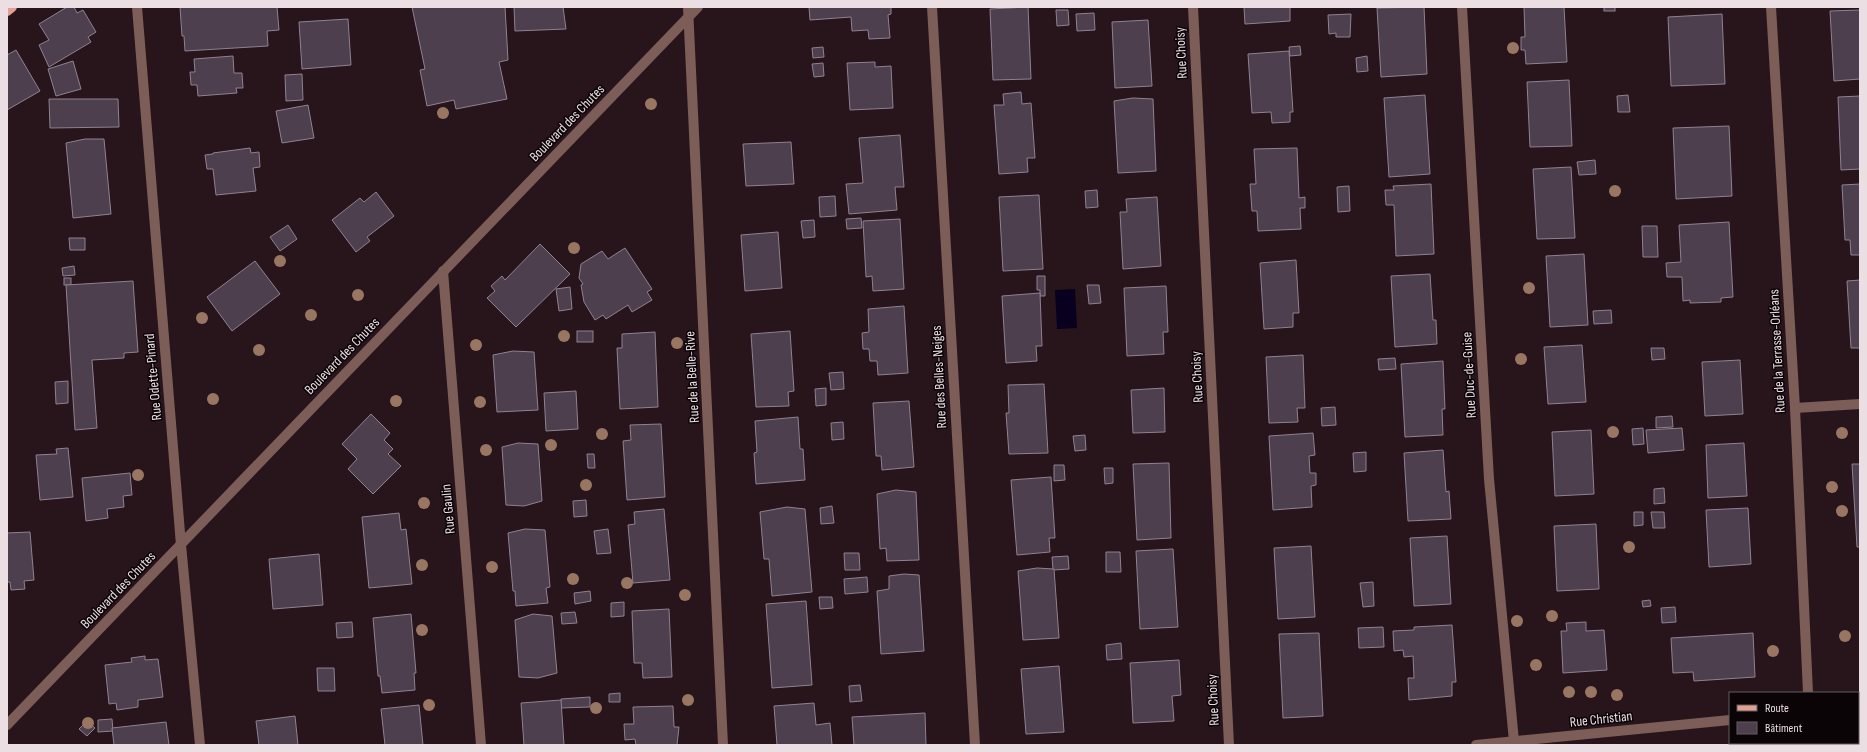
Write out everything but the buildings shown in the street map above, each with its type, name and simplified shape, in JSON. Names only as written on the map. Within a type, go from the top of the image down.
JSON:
[{"type":"main road","points":[[7,11],[12,7]]},
{"type":"street","name":"Rue Odette-Pinard","points":[[137,7],[181,545],[200,745]]},
{"type":"street","name":"Boulevard des Chutes","points":[[7,724],[181,545],[689,12],[698,7]]},
{"type":"street","name":"Rue des Belles-Neiges","points":[[932,7],[975,745]]},
{"type":"street","name":"Rue Choisy","points":[[1193,7],[1230,745]]},
{"type":"street","name":"Rue Duc-de-Guise","points":[[1462,7],[1489,479],[1514,741]]},
{"type":"street","name":"Rue de la Terrasse-Orléans","points":[[1771,7],[1795,408],[1808,692]]},
{"type":"street","name":"Rue de la Belle-Rive","points":[[689,12],[723,745]]},
{"type":"street","name":"Rue Gaulin","points":[[443,271],[481,745]]},
{"type":"street","points":[[1795,408],[1860,404]]},
{"type":"street","name":"Rue Christian","points":[[1476,745],[1729,720]]},
{"type":"shaded area","points":[[1075,289],[1077,328],[1057,329],[1055,290]]}]
